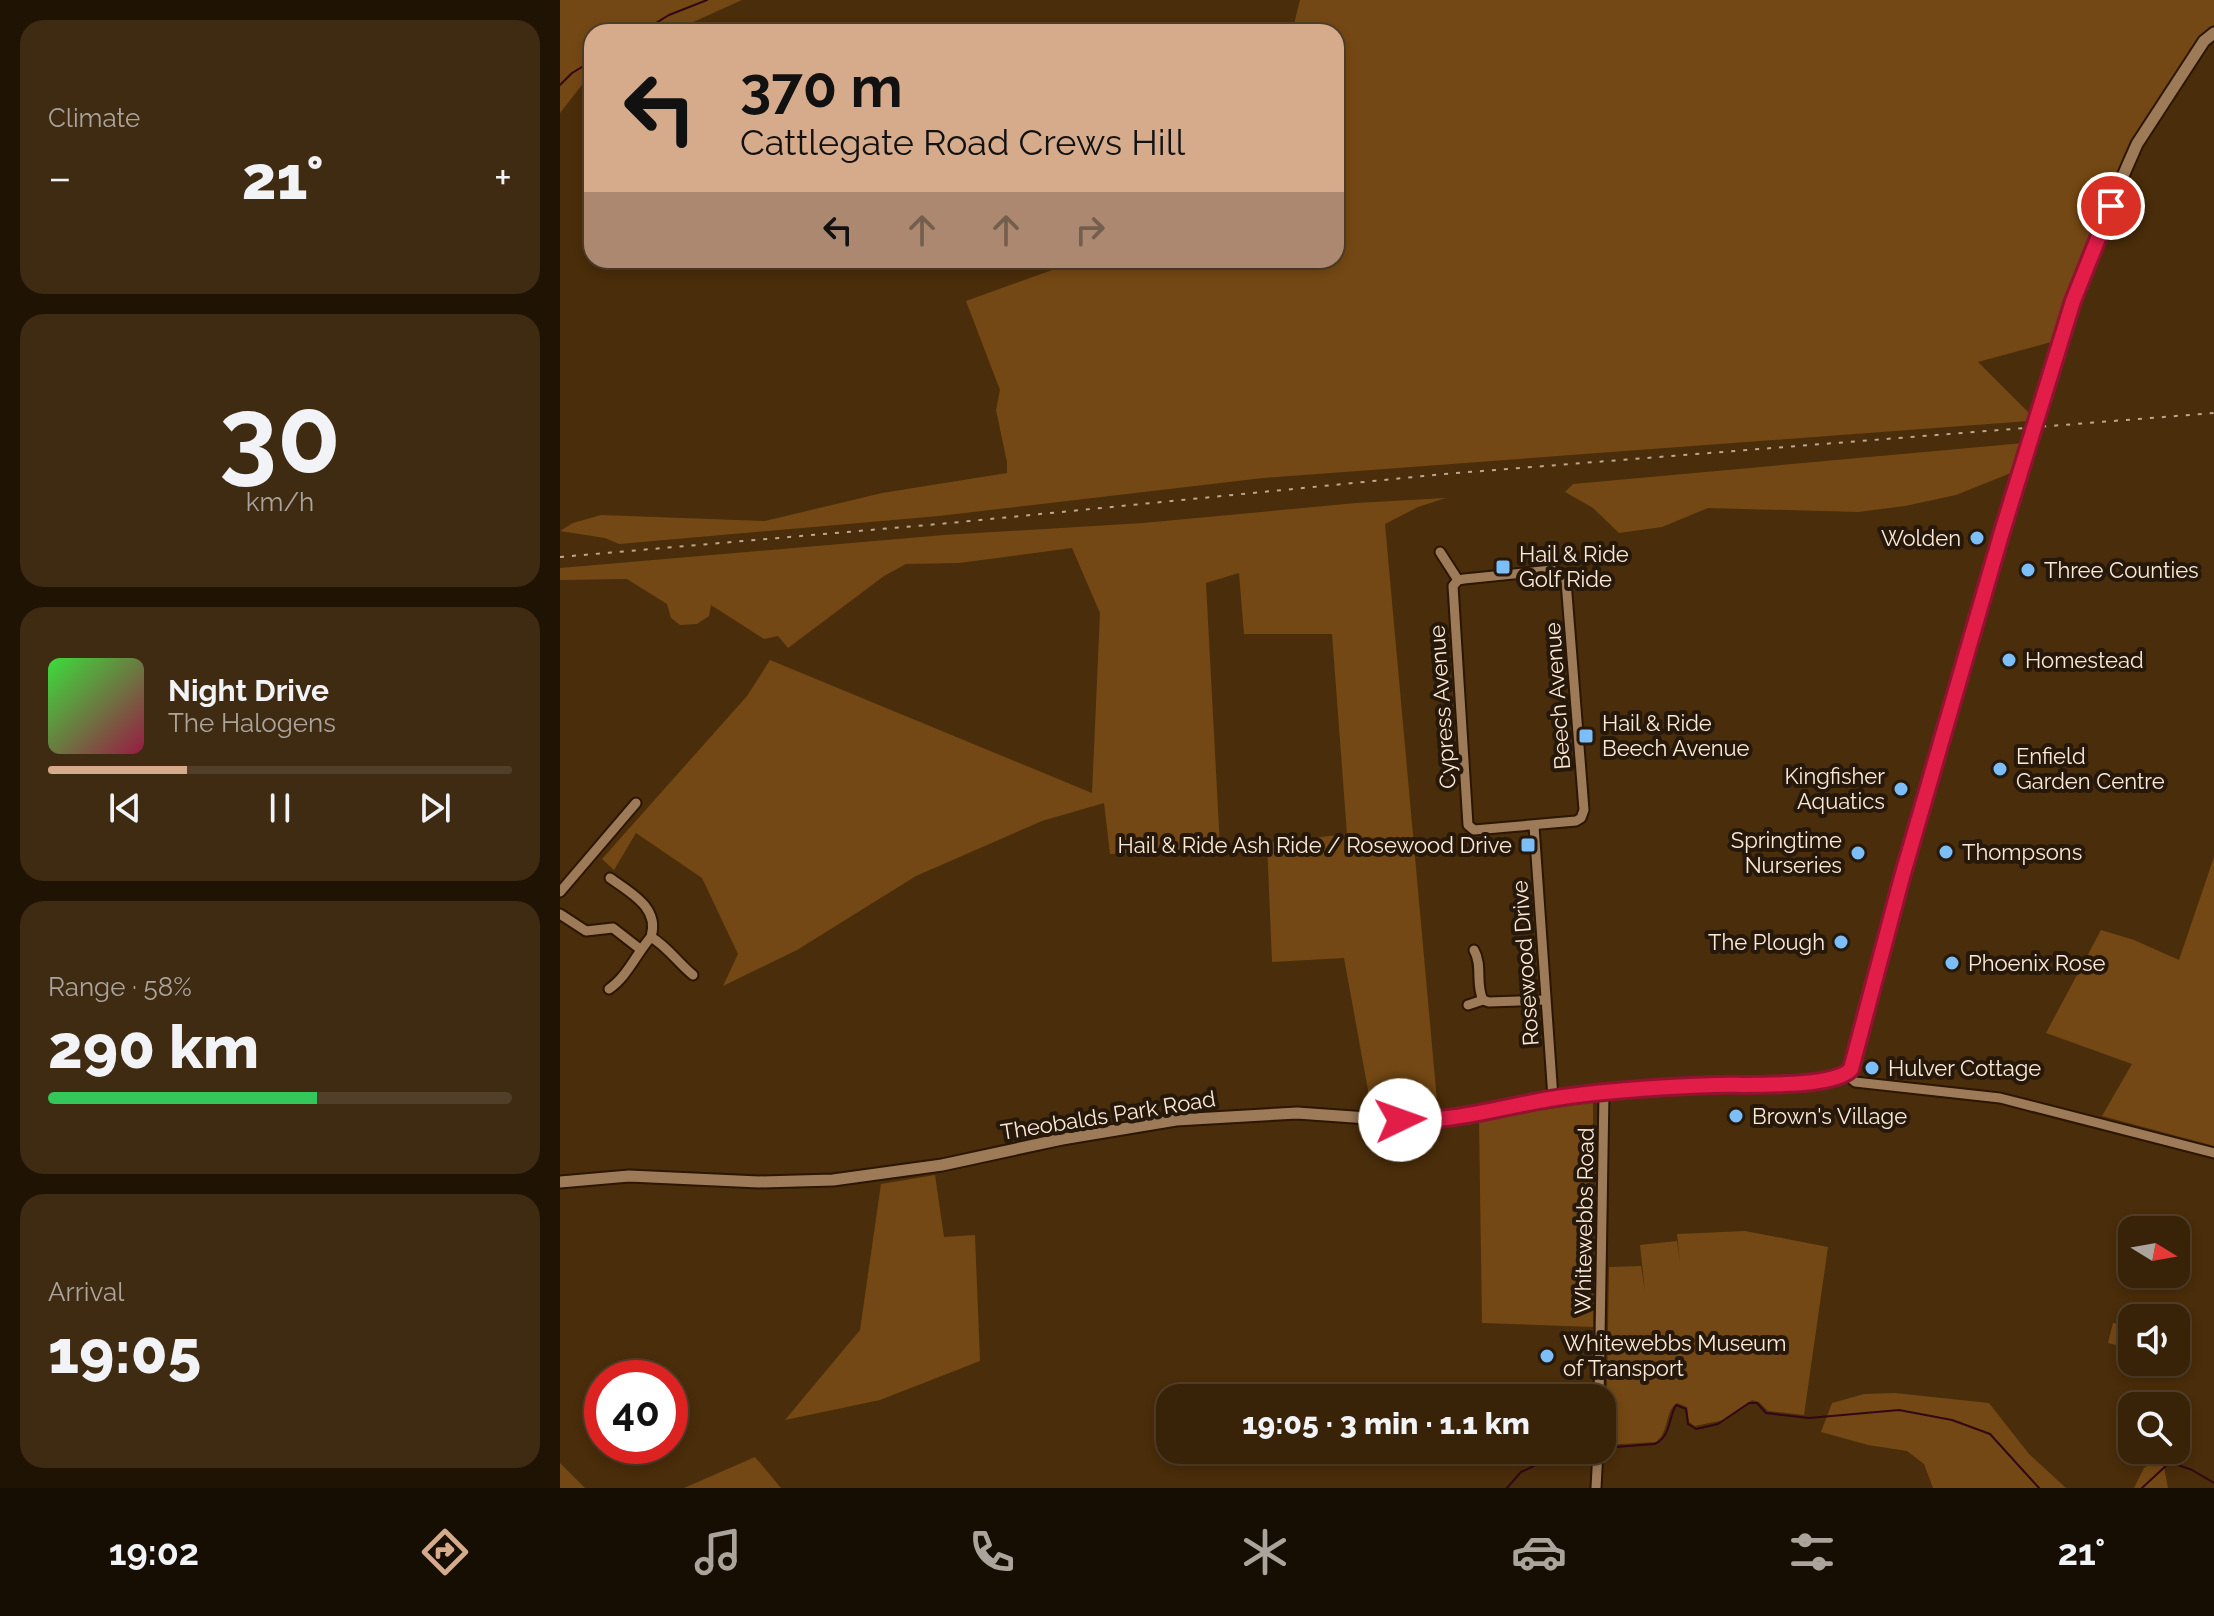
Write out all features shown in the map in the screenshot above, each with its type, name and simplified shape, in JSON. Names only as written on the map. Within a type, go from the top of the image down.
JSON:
[{"type":"street","points":[[2214,33],[2204,41],[2137,144],[2073,301],[1908,853],[1849,1072],[1855,1082],[2000,1098],[2214,1153]]},
{"type":"street","points":[[1440,552],[1458,580]]},
{"type":"street","name":"Beech Avenue","points":[[1458,580],[1552,570],[1566,581],[1584,810],[1576,821],[1534,826]]},
{"type":"street","name":"Cypress Avenue","points":[[1458,580],[1453,586],[1468,825],[1474,830],[1534,826]]},
{"type":"street","points":[[560,892],[636,803]]},
{"type":"street","name":"Rosewood Drive","points":[[1534,826],[1553,1098]]},
{"type":"street","points":[[609,989],[621,980],[651,937],[654,926],[651,914],[633,894],[610,878]]},
{"type":"street","points":[[560,914],[586,931],[613,928],[640,949]]},
{"type":"street","points":[[651,937],[693,975]]},
{"type":"street","points":[[1474,950],[1478,957],[1483,1000]]},
{"type":"street","points":[[1468,1005],[1483,1000],[1545,1000]]},
{"type":"street","name":"Theobalds Park Road","points":[[560,1182],[629,1176],[759,1182],[833,1180],[942,1165],[1062,1139],[1208,1117],[1297,1113],[1410,1121],[1453,1117],[1553,1098],[1604,1092],[1814,1082],[1834,1080],[1849,1072]]},
{"type":"street","name":"Whitewebbs Road","points":[[1599,1384],[1604,1092]]},
{"type":"street","points":[[1596,1488],[1598,1464]]},
{"type":"shaded area","points":[[560,0],[742,0],[689,24],[584,24],[584,82],[560,113]]},
{"type":"shaded area","points":[[1300,0],[2214,0],[2214,25],[2200,39],[2134,142],[2109,189],[2072,279],[2051,342],[1978,362],[2031,415],[2029,421],[1263,478],[939,516],[619,544],[605,538],[560,531],[573,523],[601,515],[765,521],[882,493],[1007,473],[996,410],[1000,390],[966,301],[1058,268],[1344,268],[1344,24],[1294,24]]},
{"type":"shaded area","points":[[2024,443],[2016,471],[1956,495],[1858,512],[1708,508],[1662,527],[1619,533],[1593,508],[1565,492],[1573,484]]},
{"type":"shaded area","points":[[1446,498],[1418,507],[1385,524],[1438,1112],[1372,1112],[1344,958],[1272,962],[1267,843],[1347,834],[1332,634],[1244,634],[1239,573],[1206,583],[1220,847],[1110,854],[1104,803],[1042,821],[916,876],[797,950],[723,986],[738,954],[702,878],[636,833],[614,870],[602,859],[747,696],[770,660],[1092,793],[1100,613],[1072,548],[959,563],[906,564],[884,576],[788,648],[778,636],[764,639],[711,605],[709,616],[697,624],[680,625],[671,618],[667,604],[627,579],[560,580],[560,568],[944,535],[1143,523],[1356,503]]},
{"type":"shaded area","points":[[2214,857],[2214,1146],[2102,1116],[2132,1064],[2046,1033],[2101,930],[2134,940],[2179,960]]},
{"type":"shaded area","points":[[1593,1102],[1593,1327],[1482,1323],[1479,1120]]},
{"type":"shaded area","points":[[935,1175],[944,1237],[975,1235],[980,1361],[880,1400],[785,1420],[860,1330],[881,1184]]},
{"type":"shaded area","points":[[1745,1231],[1828,1247],[1804,1415],[1768,1411],[1752,1400],[1724,1420],[1695,1426],[1689,1422],[1687,1407],[1677,1403],[1656,1442],[1616,1444],[1616,1384],[1607,1384],[1609,1267],[1641,1266],[1645,1291],[1640,1245],[1677,1241],[1680,1262],[1677,1234]]},
{"type":"shaded area","points":[[2113,1323],[2118,1324],[2118,1346],[2108,1343]]},
{"type":"shaded area","points":[[1895,1393],[1989,1403],[2029,1454],[2066,1488],[1933,1488],[1924,1464],[1907,1451],[1868,1445],[1821,1432],[1832,1403],[1864,1394]]},
{"type":"shaded area","points":[[755,1457],[781,1488],[684,1488]]},
{"type":"shaded area","points":[[560,1463],[585,1488],[560,1488]]},
{"type":"shaded area","points":[[2150,1464],[2163,1464],[2168,1488],[2134,1488],[2144,1468]]},
{"type":"waterway","points":[[654,24],[707,0]]},
{"type":"waterway","points":[[560,85],[584,66]]},
{"type":"waterway","points":[[1616,1447],[1660,1441],[1667,1432],[1676,1405],[1686,1409],[1688,1424],[1696,1429],[1718,1424],[1749,1403],[1757,1403],[1766,1413],[1809,1418],[1899,1410],[1952,1420],[1990,1434],[2039,1488]]},
{"type":"waterway","points":[[2142,1488],[2170,1462],[2214,1483]]},
{"type":"waterway","points":[[1507,1488],[1521,1472],[1538,1464]]},
{"type":"railway","points":[[560,557],[950,523],[1444,474],[2214,413]]},
{"type":"place","name":"Wolden","points":[[1977,538]]},
{"type":"place","name":"Hail & Ride Golf Ride","points":[[1503,567]]},
{"type":"place","name":"Three Counties","points":[[2028,570]]},
{"type":"place","name":"Homestead","points":[[2009,660]]},
{"type":"place","name":"Hail & Ride Beech Avenue","points":[[1586,736]]},
{"type":"place","name":"Enfield Garden Centre","points":[[2000,769]]},
{"type":"place","name":"Kingfisher Aquatics","points":[[1901,789]]},
{"type":"place","name":"Hail & Ride Ash Ride / Rosewood Drive","points":[[1528,845]]},
{"type":"place","name":"Thompsons","points":[[1946,852]]},
{"type":"place","name":"Springtime Nurseries","points":[[1858,853]]},
{"type":"place","name":"The Plough","points":[[1841,942]]},
{"type":"place","name":"Phoenix Rose","points":[[1952,963]]},
{"type":"place","name":"Hulver Cottage","points":[[1872,1068]]},
{"type":"place","name":"Brown's Village","points":[[1736,1116]]},
{"type":"place","name":"Whitewebbs Museum of Transport","points":[[1547,1356]]},
{"type":"route","points":[[1400,1120],[1453,1117],[1553,1098],[1604,1092],[1834,1080],[1851,1069],[1902,877],[2001,535],[2073,301],[2111,206]]}]
